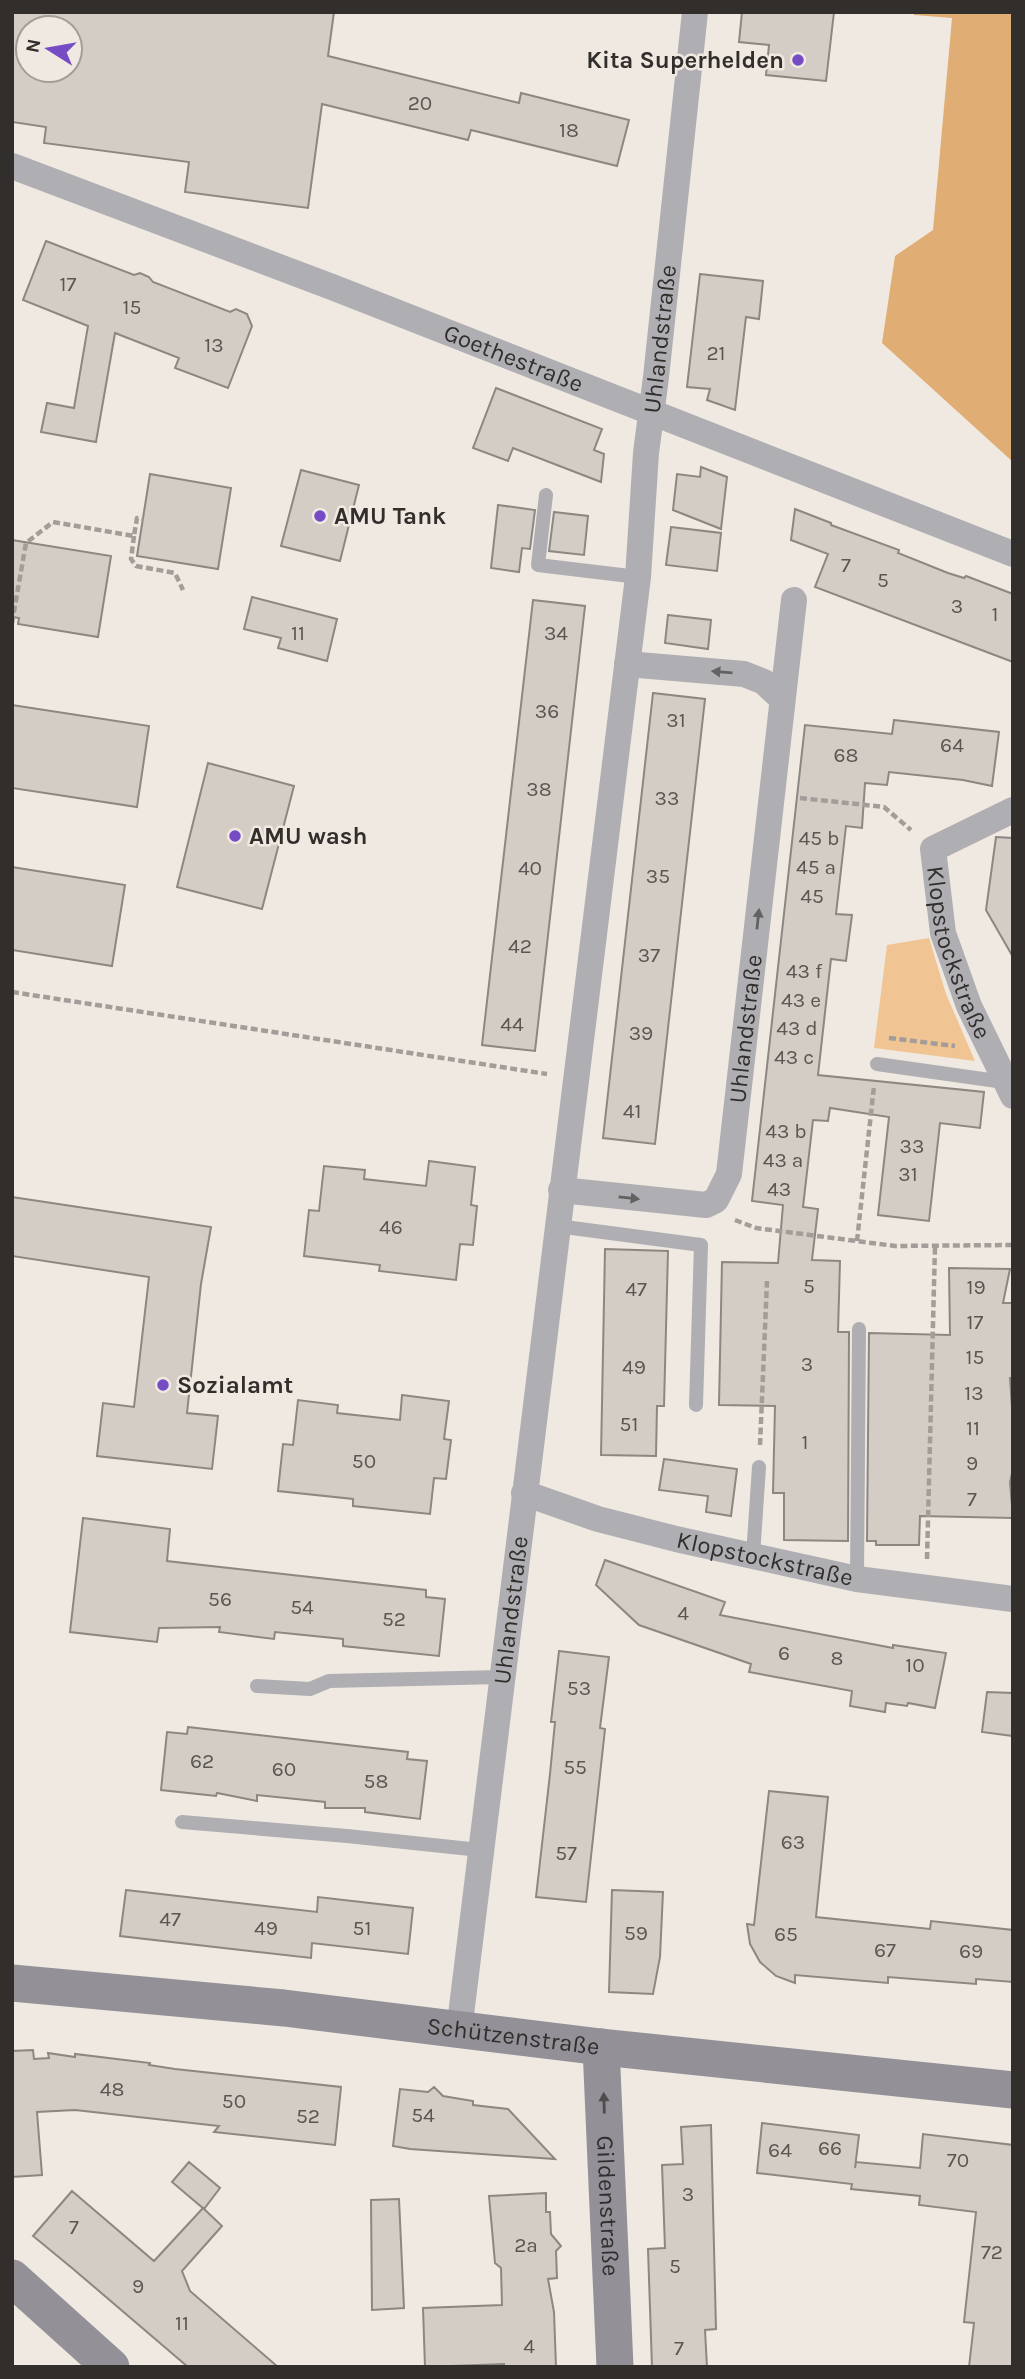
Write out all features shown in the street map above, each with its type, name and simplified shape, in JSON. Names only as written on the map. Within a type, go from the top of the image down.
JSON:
[{"type":"main road","name":"Schützenstraße","points":[[12,1983],[284,2008],[601,2047],[1013,2090]]},
{"type":"main road","name":"Gildenstraße","points":[[601,2047],[615,2367]]},
{"type":"main road","points":[[12,2278],[111,2367]]},
{"type":"street","name":"Uhlandstraße","points":[[459,2031],[638,577],[646,453],[695,12]]},
{"type":"street","name":"Goethestraße","points":[[12,166],[332,287],[1013,554]]},
{"type":"street","name":"Uhlandstraße","points":[[716,1200],[729,1174],[794,600]]},
{"type":"street","points":[[627,664],[744,674],[764,682],[782,699]]},
{"type":"street","name":"Klopstockstraße","points":[[1008,1089],[969,1006],[943,933],[933,849],[1013,810]]},
{"type":"street","points":[[561,1191],[696,1205],[706,1205],[716,1200]]},
{"type":"street","name":"Klopstockstraße","points":[[524,1493],[598,1519],[857,1579],[1013,1599]]},
{"type":"lane","points":[[546,495],[538,565],[638,577]]},
{"type":"lane","points":[[877,1064],[1008,1089]]},
{"type":"lane","points":[[557,1226],[701,1245],[696,1405]]},
{"type":"lane","points":[[857,1579],[859,1329]]},
{"type":"lane","points":[[753,1556],[759,1466]]},
{"type":"lane","points":[[257,1686],[310,1689],[329,1681],[501,1677]]},
{"type":"lane","points":[[182,1822],[480,1850]]},
{"type":"path","points":[[143,519],[137,518],[131,559],[136,566],[174,573],[183,590]]},
{"type":"path","points":[[12,623],[26,543],[53,522],[134,536]]},
{"type":"path","points":[[771,795],[884,807],[933,849]]},
{"type":"path","points":[[12,992],[575,1078]]},
{"type":"path","points":[[889,1038],[966,1048],[987,1045]]},
{"type":"path","points":[[857,1241],[877,1064]]},
{"type":"path","points":[[716,1200],[729,1218],[757,1228],[895,1246],[1013,1245]]},
{"type":"path","points":[[926,1588],[935,1246]]},
{"type":"path","points":[[759,1466],[767,1281]]},
{"type":"shaded area","points":[[914,12],[1013,12],[1013,462],[882,343],[895,256],[933,230],[952,18],[914,15]]},
{"type":"shaded area","points":[[929,938],[946,994],[975,1061],[874,1048],[887,945]]},
{"type":"building","points":[[12,12],[334,12],[328,56],[519,103],[521,93],[629,120],[617,166],[471,130],[468,140],[322,104],[308,208],[185,192],[189,162],[44,143],[46,127],[12,122]]},
{"type":"building","name":"Kita Superhelden","points":[[742,12],[834,12],[826,81],[766,75],[769,45],[739,42]]},
{"type":"building","points":[[46,241],[134,275],[140,273],[153,282],[230,312],[236,309],[247,314],[252,326],[228,388],[175,368],[179,358],[115,333],[96,442],[41,432],[47,403],[74,408],[88,326],[23,300]]},
{"type":"building","points":[[700,274],[763,281],[759,319],[746,317],[735,410],[707,400],[710,389],[687,387]]},
{"type":"building","points":[[496,388],[602,429],[594,450],[604,454],[601,482],[513,448],[508,461],[473,448]]},
{"type":"building","points":[[701,467],[727,477],[721,529],[673,510],[677,474],[700,477]]},
{"type":"building","name":"AMU Tank","points":[[301,470],[359,485],[340,561],[281,546]]},
{"type":"building","points":[[150,474],[231,488],[218,569],[137,556]]},
{"type":"building","points":[[498,505],[535,510],[530,549],[522,548],[519,572],[491,568]]},
{"type":"building","points":[[795,509],[899,550],[898,553],[948,573],[964,578],[966,576],[1013,594],[1013,662],[815,587],[828,554],[791,540]]},
{"type":"building","points":[[554,512],[588,516],[584,555],[549,551]]},
{"type":"building","points":[[671,527],[721,533],[717,571],[666,565]]},
{"type":"building","points":[[12,540],[111,556],[98,637],[18,624],[19,618],[12,617]]},
{"type":"building","points":[[252,597],[337,619],[327,661],[278,648],[281,638],[244,629]]},
{"type":"building","points":[[533,600],[585,606],[535,1051],[482,1045]]},
{"type":"building","points":[[668,615],[711,620],[708,649],[665,643]]},
{"type":"building","points":[[653,693],[705,699],[655,1144],[603,1138]]},
{"type":"building","points":[[12,705],[149,726],[137,807],[12,788]]},
{"type":"building","points":[[894,720],[999,732],[992,786],[889,772],[887,785],[865,783],[862,828],[846,826],[836,914],[852,915],[846,961],[831,959],[818,1075],[984,1092],[980,1128],[940,1123],[929,1221],[878,1215],[889,1117],[830,1108],[828,1121],[813,1120],[803,1207],[818,1209],[812,1260],[840,1261],[838,1332],[849,1332],[848,1541],[784,1540],[784,1493],[773,1493],[775,1406],[719,1405],[722,1262],[778,1263],[783,1205],[752,1201],[805,725],[892,734]]},
{"type":"building","name":"AMU wash","points":[[208,763],[294,786],[262,909],[177,887]]},
{"type":"building","points":[[996,837],[1013,838],[1013,957],[986,910]]},
{"type":"building","points":[[12,867],[125,885],[112,966],[12,950]]},
{"type":"building","points":[[429,1161],[475,1167],[471,1205],[477,1206],[473,1245],[460,1244],[456,1280],[379,1271],[380,1265],[304,1256],[309,1210],[319,1211],[324,1166],[365,1170],[364,1179],[426,1186]]},
{"type":"building","points":[[12,1197],[211,1227],[201,1284],[187,1413],[218,1416],[212,1469],[97,1456],[103,1403],[134,1407],[149,1277],[12,1256]]},
{"type":"building","points":[[605,1249],[668,1251],[664,1406],[657,1406],[656,1456],[601,1455]]},
{"type":"building","points":[[949,1268],[1010,1269],[1003,1303],[1013,1303],[1013,1378],[1010,1378],[1013,1469],[1010,1482],[1013,1518],[920,1516],[919,1545],[876,1545],[876,1541],[867,1541],[869,1333],[950,1335]]},
{"type":"building","points":[[402,1395],[449,1401],[444,1439],[451,1440],[446,1479],[434,1478],[430,1514],[353,1506],[353,1499],[278,1491],[283,1444],[293,1445],[298,1400],[338,1405],[337,1413],[400,1420]]},
{"type":"building","points":[[664,1459],[737,1469],[731,1516],[706,1512],[708,1496],[659,1490]]},
{"type":"building","points":[[83,1518],[170,1529],[167,1561],[426,1590],[426,1597],[445,1599],[439,1656],[343,1646],[343,1639],[275,1632],[274,1639],[219,1632],[220,1627],[159,1628],[157,1642],[70,1632]]},
{"type":"building","points":[[605,1560],[725,1602],[720,1615],[893,1648],[893,1645],[946,1653],[935,1708],[908,1703],[907,1706],[886,1703],[885,1712],[850,1706],[852,1691],[749,1672],[751,1664],[639,1625],[596,1585]]},
{"type":"building","points":[[559,1651],[609,1657],[600,1728],[605,1729],[586,1902],[536,1897],[555,1722],[551,1722]]},
{"type":"building","points":[[987,1692],[1013,1693],[1013,1736],[982,1732]]},
{"type":"building","points":[[188,1727],[408,1752],[407,1759],[427,1761],[420,1819],[365,1812],[365,1808],[325,1808],[325,1802],[257,1795],[257,1801],[217,1793],[216,1796],[161,1790],[167,1732],[187,1734]]},
{"type":"building","points":[[769,1791],[828,1797],[816,1917],[930,1929],[931,1921],[1013,1930],[1013,1982],[976,1979],[976,1984],[888,1977],[888,1983],[795,1975],[795,1983],[776,1976],[760,1962],[750,1944],[747,1924],[754,1925]]},
{"type":"building","points":[[126,1890],[317,1912],[318,1897],[413,1908],[408,1954],[312,1943],[311,1958],[120,1936]]},
{"type":"building","points":[[612,1890],[663,1892],[660,1957],[653,1994],[609,1992]]},
{"type":"building","points":[[33,2050],[34,2059],[49,2058],[48,2053],[75,2057],[75,2054],[150,2063],[149,2065],[175,2069],[341,2087],[335,2145],[214,2132],[219,2126],[75,2110],[37,2112],[42,2175],[12,2177],[12,2051]]},
{"type":"building","points":[[434,2087],[443,2096],[473,2101],[473,2105],[508,2109],[555,2159],[393,2146],[400,2089],[428,2092]]},
{"type":"building","points":[[762,2123],[859,2135],[855,2168],[856,2162],[920,2168],[923,2134],[1013,2145],[1013,2367],[969,2367],[974,2323],[964,2322],[976,2212],[919,2205],[920,2196],[851,2189],[852,2184],[757,2173]]},
{"type":"building","points":[[711,2125],[716,2329],[705,2330],[707,2367],[652,2367],[648,2249],[665,2248],[662,2165],[683,2164],[681,2127]]},
{"type":"building","points":[[189,2162],[220,2188],[204,2209],[172,2182]]},
{"type":"building","points":[[72,2191],[154,2261],[203,2208],[222,2226],[182,2271],[190,2291],[278,2367],[188,2367],[33,2236]]},
{"type":"building","points":[[546,2193],[546,2212],[550,2212],[551,2234],[561,2246],[556,2251],[557,2278],[548,2279],[554,2312],[556,2367],[504,2367],[504,2364],[425,2367],[423,2308],[502,2305],[501,2268],[495,2263],[489,2196]]},
{"type":"building","points":[[399,2199],[404,2308],[372,2310],[371,2200]]},
{"type":"place","name":"Kita Superhelden","points":[[798,60]]},
{"type":"place","name":"AMU Tank","points":[[320,516]]},
{"type":"place","name":"AMU wash","points":[[235,836]]},
{"type":"place","name":"Sozialamt","points":[[163,1385]]}]
